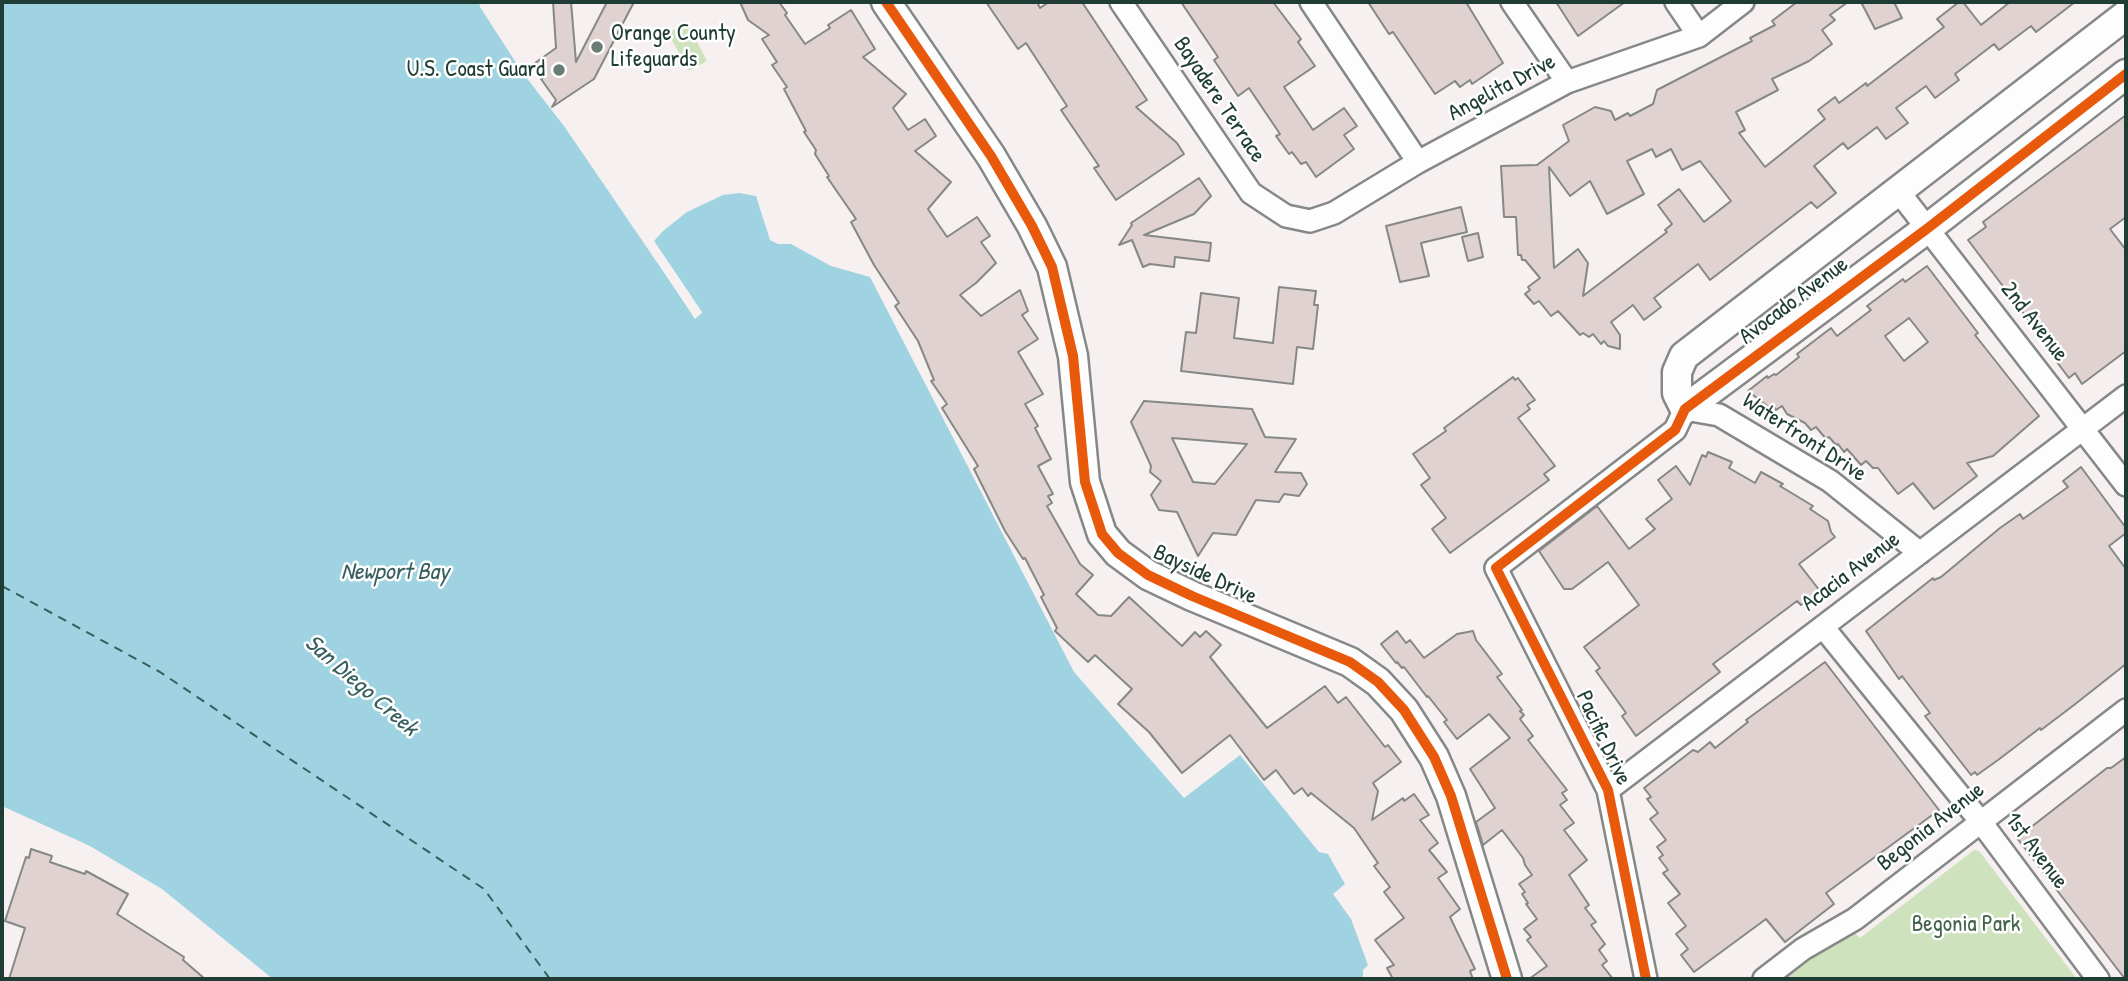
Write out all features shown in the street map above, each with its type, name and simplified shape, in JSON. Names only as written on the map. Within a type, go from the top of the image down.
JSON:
[{"type":"main road","name":"Bayside Drive","points":[[886,2],[991,156],[1032,226],[1052,267],[1073,356],[1085,482],[1102,534],[1118,553],[1148,575],[1350,662],[1378,682],[1404,710],[1434,757],[1451,796],[1507,979]]},
{"type":"main road","name":"Avocado Avenue","points":[[2126,15],[1684,356],[1677,372],[1677,393],[1685,409],[1927,228],[2126,74]]},
{"type":"street","name":"Bayadere Terrace","points":[[1121,2],[1251,193],[1286,216]]},
{"type":"street","points":[[1311,2],[1418,162]]},
{"type":"street","points":[[1512,2],[1567,82]]},
{"type":"street","points":[[1676,2],[1699,36]]},
{"type":"street","name":"Angelita Drive","points":[[1286,216],[1310,221],[1334,213],[1418,162],[1567,82],[1699,36],[1743,2]]},
{"type":"street","name":"2nd Avenue","points":[[1899,192],[2126,485]]},
{"type":"street","name":"Acacia Avenue","points":[[1608,790],[2126,396]]},
{"type":"street","name":"Waterfront Drive","points":[[1685,409],[1719,415],[1830,481],[1920,553]]},
{"type":"street","name":"Avocado Avenue","points":[[1496,568],[1675,430],[1685,409]]},
{"type":"street","name":"Pacific Drive","points":[[1496,568],[1608,790],[1646,979]]},
{"type":"street","name":"1st Avenue","points":[[1823,626],[1981,822],[2098,979]]},
{"type":"street","name":"Begonia Avenue","points":[[1764,979],[1803,949],[1855,919],[2126,710]]},
{"type":"green space","points":[[687,23],[707,61],[689,71],[668,33]]},
{"type":"green space","name":"Begonia Park","points":[[1974,850],[1979,851],[2077,979],[1780,979],[1803,961],[1855,933],[1860,938]]},
{"type":"water","name":"Newport Bay","points":[[2,2],[479,2],[522,72],[564,126],[695,318],[702,312],[654,241],[687,212],[723,195],[739,193],[756,196],[770,240],[778,244],[791,244],[831,266],[870,277],[1074,672],[1184,798],[1240,755],[1319,852],[1328,854],[1345,884],[1333,894],[1351,919],[1368,965],[1363,970],[1363,979],[273,979],[162,889],[90,846],[2,806]]},
{"type":"pier","points":[[631,222],[695,314],[698,312],[651,243],[652,239],[654,241],[702,313],[695,319]]},
{"type":"building","points":[[553,2],[571,2],[576,62],[607,2],[634,2],[594,79],[552,107],[556,100],[541,79],[545,77],[535,63],[556,48]]},
{"type":"building","points":[[740,2],[779,2],[805,44],[851,10],[875,49],[863,57],[906,94],[893,108],[908,130],[925,119],[936,136],[915,151],[951,182],[928,209],[947,237],[977,217],[990,236],[981,242],[996,263],[960,295],[981,316],[1020,290],[1028,311],[1022,315],[1038,339],[1018,352],[1043,394],[1025,404],[1038,426],[1035,428],[1051,459],[1038,466],[1053,494],[1048,496],[1052,503],[1047,506],[1080,564],[1093,575],[1076,594],[1098,615],[1111,616],[1129,597],[1182,646],[1195,632],[1200,637],[1206,631],[1221,645],[1210,657],[1267,728],[1325,686],[1338,703],[1346,697],[1385,747],[1388,745],[1401,762],[1373,783],[1378,791],[1372,820],[1403,798],[1404,801],[1414,794],[1429,815],[1420,820],[1438,843],[1429,850],[1447,872],[1438,878],[1460,909],[1450,917],[1475,969],[1470,971],[1473,979],[1393,979],[1387,968],[1394,965],[1375,940],[1404,918],[1384,892],[1390,887],[1374,866],[1378,863],[1354,828],[1311,793],[1308,796],[1302,788],[1294,794],[1276,770],[1264,780],[1230,735],[1182,773],[1149,732],[1118,704],[1132,689],[1095,655],[1088,662],[1055,631],[1057,628],[1041,597],[1044,595],[1025,558],[1023,559],[1005,531],[974,469],[978,466],[942,408],[947,404],[931,381],[934,380],[918,341],[895,306],[899,303],[874,265],[851,222],[856,219],[827,177],[829,176],[815,154],[816,150],[804,132],[806,131],[784,89],[787,87],[772,65],[777,62],[762,39],[769,35],[748,20]]},
{"type":"building","points":[[986,2],[1037,2],[1040,8],[1049,2],[1082,2],[1147,100],[1136,107],[1177,143],[1184,154],[1116,200],[1094,168],[1099,166],[1061,110],[1067,106],[1026,43],[1018,49]]},
{"type":"building","points":[[1181,2],[1273,2],[1301,39],[1298,42],[1315,66],[1284,87],[1313,130],[1344,108],[1357,126],[1344,135],[1354,149],[1316,177],[1306,162],[1301,164],[1292,152],[1289,154],[1276,136],[1280,134],[1249,88],[1238,96],[1214,60],[1218,57]]},
{"type":"building","points":[[1368,2],[1466,2],[1503,63],[1472,84],[1470,80],[1460,87],[1455,81],[1435,94],[1393,32],[1389,34]]},
{"type":"building","points":[[1556,2],[1625,2],[1578,36]]},
{"type":"building","points":[[1797,2],[1848,2],[1830,15],[1835,20],[1822,30],[1832,44],[1809,61],[1772,79],[1778,90],[1736,112],[1745,130],[1739,133],[1765,167],[1825,119],[1818,110],[1835,97],[1839,103],[1866,83],[1867,86],[1944,27],[1937,19],[1959,2],[1963,2],[1981,25],[2010,2],[2075,2],[2036,32],[2031,26],[1999,50],[1994,44],[1955,74],[1959,80],[1935,98],[1926,86],[1896,108],[1908,123],[1886,139],[1877,127],[1848,149],[1843,143],[1814,166],[1836,193],[1817,208],[1811,202],[1710,280],[1698,264],[1654,298],[1661,307],[1644,320],[1633,305],[1611,322],[1620,335],[1620,349],[1608,346],[1604,341],[1601,344],[1593,334],[1589,337],[1583,333],[1580,335],[1558,311],[1551,316],[1539,301],[1534,304],[1525,294],[1530,290],[1528,287],[1540,278],[1525,260],[1522,260],[1521,255],[1518,255],[1516,217],[1504,217],[1501,166],[1537,165],[1569,141],[1563,125],[1595,107],[1611,111],[1615,120],[1628,113],[1630,116],[1653,104],[1657,90],[1752,41],[1750,38],[1775,25],[1772,21]],"holes":[[[1652,149],[1656,157],[1671,149],[1682,170],[1700,161],[1731,201],[1704,222],[1679,189],[1658,205],[1672,224],[1665,230],[1667,232],[1583,296],[1588,263],[1578,249],[1554,268],[1549,167],[1570,196],[1590,181],[1607,214],[1644,194],[1627,161]]]},
{"type":"building","points":[[1861,2],[1894,2],[1902,18],[1875,29]]},
{"type":"building","points":[[2126,115],[2126,217],[2110,229],[2126,250],[2126,351],[2082,384],[2075,373],[2069,378],[2044,345],[2046,343],[1968,240],[1986,227],[1983,222]]},
{"type":"building","points":[[1199,178],[1211,196],[1194,214],[1144,235],[1211,243],[1209,261],[1175,257],[1174,267],[1150,264],[1143,267],[1132,240],[1119,245],[1131,223]]},
{"type":"building","points":[[1461,207],[1467,232],[1421,243],[1429,276],[1400,282],[1386,226]]},
{"type":"building","points":[[1478,233],[1483,257],[1468,261],[1462,237]]},
{"type":"building","points":[[1927,266],[1978,333],[1975,335],[2039,416],[1993,456],[1967,463],[1977,476],[1934,509],[1913,483],[1898,494],[1878,468],[1873,468],[1866,461],[1861,465],[1847,449],[1844,452],[1829,437],[1826,439],[1816,427],[1811,430],[1805,423],[1787,414],[1782,406],[1776,410],[1774,406],[1767,406],[1748,391],[1767,376],[1776,375],[1799,357],[1797,354],[1831,328],[1837,336],[1871,310],[1867,306],[1903,279],[1905,282]],"holes":[[[1909,318],[1928,342],[1904,361],[1885,336]]]},
{"type":"building","points":[[1279,287],[1316,291],[1314,305],[1318,305],[1313,349],[1297,347],[1293,384],[1181,371],[1186,332],[1196,333],[1201,293],[1239,298],[1234,338],[1273,343]]},
{"type":"building","points":[[1513,377],[1515,380],[1518,378],[1535,400],[1527,405],[1530,409],[1518,418],[1555,466],[1544,474],[1549,480],[1450,553],[1432,529],[1446,518],[1421,485],[1430,478],[1413,454]]},
{"type":"building","points":[[1144,401],[1252,409],[1265,437],[1296,439],[1275,472],[1301,473],[1307,484],[1299,496],[1284,494],[1279,502],[1256,500],[1236,535],[1213,533],[1198,556],[1177,512],[1159,510],[1151,495],[1161,481],[1150,472],[1151,466],[1131,422]],"holes":[[[1172,438],[1247,444],[1215,484],[1193,482]]]},
{"type":"building","points":[[1708,452],[1732,462],[1729,468],[1755,483],[1761,472],[1783,484],[1780,486],[1813,506],[1810,509],[1828,521],[1835,537],[1799,564],[1820,591],[1801,605],[1797,601],[1713,664],[1720,672],[1636,736],[1622,716],[1626,713],[1596,671],[1600,668],[1584,647],[1639,605],[1608,562],[1572,589],[1564,589],[1539,551],[1597,506],[1629,549],[1655,529],[1646,519],[1672,499],[1658,480],[1676,466],[1690,485],[1702,455],[1706,457]]},
{"type":"building","points":[[2081,467],[2126,528],[2126,533],[2109,546],[2126,569],[2126,664],[2041,730],[2040,728],[1977,775],[1975,772],[1971,775],[1925,716],[1930,713],[1902,676],[1899,679],[1866,631],[1933,578],[1934,580],[1941,577],[2000,528],[2020,514],[2023,519],[2068,487],[2063,481]]},
{"type":"building","points":[[1397,631],[1406,643],[1410,640],[1424,658],[1457,634],[1473,631],[1476,640],[1502,674],[1497,677],[1522,710],[1520,711],[1524,715],[1520,719],[1533,736],[1528,740],[1567,790],[1562,793],[1567,800],[1560,805],[1574,823],[1564,830],[1587,860],[1569,875],[1589,905],[1585,908],[1596,922],[1591,925],[1605,944],[1599,950],[1607,961],[1602,965],[1613,979],[1529,979],[1547,966],[1527,940],[1531,937],[1524,929],[1537,919],[1526,904],[1528,903],[1522,894],[1525,892],[1519,884],[1532,875],[1502,830],[1483,845],[1476,822],[1495,808],[1470,769],[1510,738],[1489,714],[1457,739],[1444,722],[1447,720],[1428,696],[1381,644]]},
{"type":"building","points":[[1825,662],[1939,810],[1826,893],[1834,904],[1785,942],[1766,919],[1694,972],[1681,955],[1688,949],[1676,934],[1686,926],[1668,903],[1680,894],[1663,873],[1668,870],[1659,858],[1663,855],[1657,847],[1666,840],[1650,819],[1658,813],[1647,799],[1651,797],[1644,788],[1693,750],[1698,752],[1710,742],[1715,748],[1748,722],[1746,720]]},
{"type":"building","points":[[2126,757],[2125,979],[2017,838],[2107,768]]},
{"type":"building","points":[[31,849],[52,856],[50,862],[85,874],[86,871],[128,894],[117,914],[184,957],[183,960],[205,979],[9,979],[25,928],[5,921]]},
{"type":"ferry route","points":[[2,586],[160,672],[484,889],[550,979]]},
{"type":"cycle path","points":[[886,2],[991,156],[1032,226],[1052,267],[1073,356],[1085,482],[1102,534],[1118,553],[1148,575],[1350,662],[1378,682],[1404,710],[1434,757],[1451,796],[1507,979]]},
{"type":"cycle path","points":[[1646,979],[1608,790],[1496,568],[1675,430],[1685,409],[1928,228],[2126,74]]},
{"type":"place","name":"Orange County Lifeguards","points":[[597,47]]},
{"type":"place","name":"U.S. Coast Guard","points":[[559,70]]},
{"type":"water label","name":"San Diego Creek","points":[[361,686]]}]
